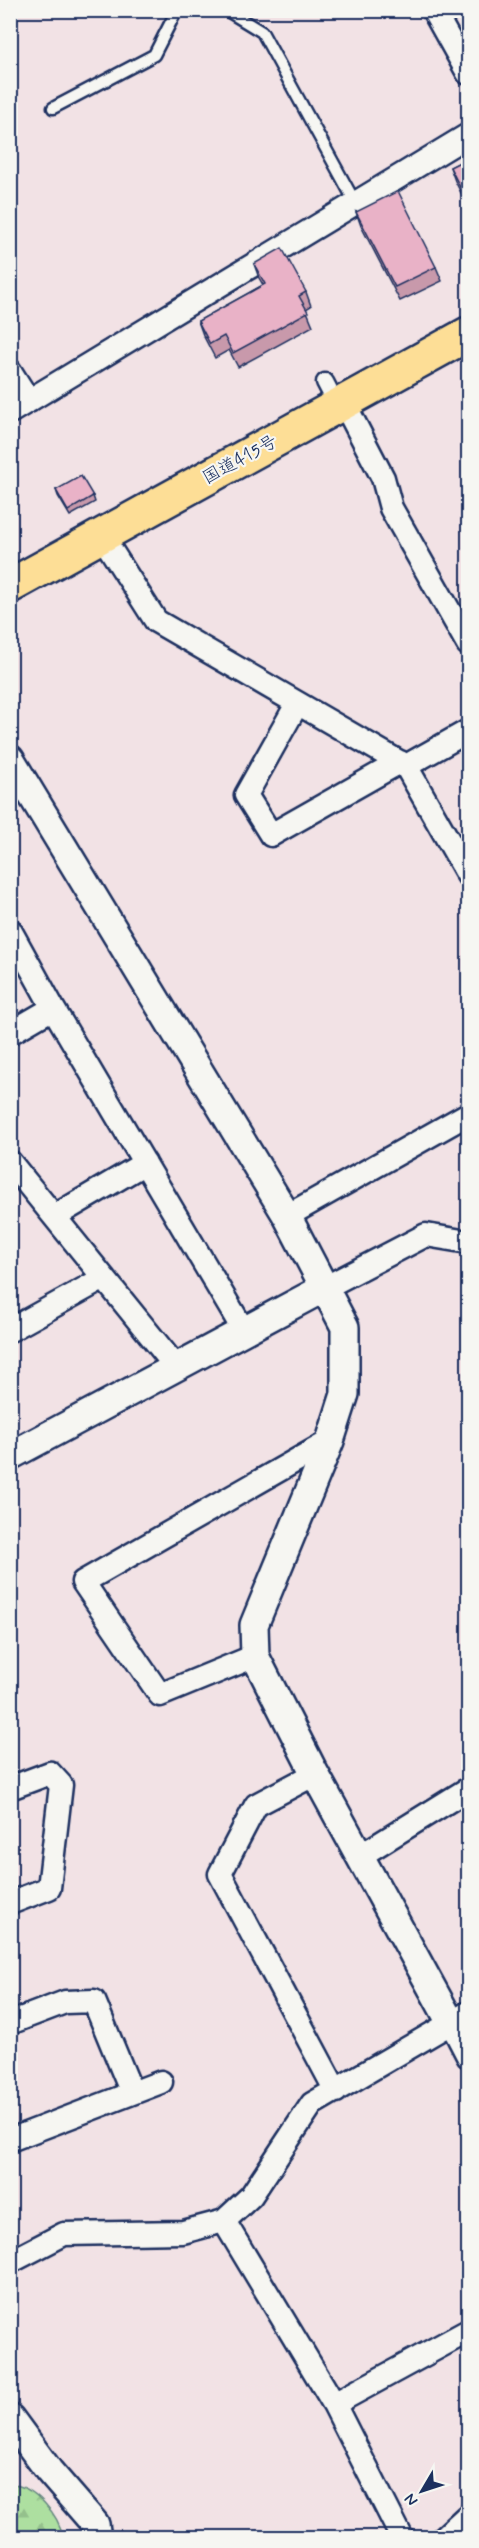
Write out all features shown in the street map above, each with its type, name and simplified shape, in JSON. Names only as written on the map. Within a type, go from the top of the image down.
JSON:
[{"type":"highway","name":"国道415号","points":[[10,586],[468,334]]},
{"type":"street","points":[[434,10],[468,73]]},
{"type":"street","points":[[10,370],[20,406],[468,135]]},
{"type":"street","points":[[340,405],[383,478],[391,508],[468,644]]},
{"type":"street","points":[[102,536],[156,621],[403,764],[468,875]]},
{"type":"street","points":[[297,704],[246,795],[270,835],[468,731]]},
{"type":"street","points":[[10,759],[18,788],[287,1216],[345,1327],[345,1394],[330,1441],[254,1625],[255,1656],[360,1856],[460,2018],[468,2056]]},
{"type":"street","points":[[10,930],[53,1008],[244,1331]]},
{"type":"street","points":[[10,1033],[53,1008]]},
{"type":"street","points":[[287,1216],[468,1114]]},
{"type":"street","points":[[10,1162],[176,1367]]},
{"type":"street","points":[[54,1216],[145,1163]]},
{"type":"street","points":[[10,1456],[426,1235],[468,1242]]},
{"type":"street","points":[[10,1330],[104,1278]]},
{"type":"street","points":[[255,1656],[160,1695],[83,1582],[330,1441]]},
{"type":"street","points":[[10,1788],[50,1773],[61,1785],[49,1888],[10,1903]]},
{"type":"street","points":[[315,1774],[256,1805],[220,1874],[336,2091]]},
{"type":"street","points":[[360,1856],[468,1789]]},
{"type":"street","points":[[10,2023],[65,2002],[94,2001],[132,2093]]},
{"type":"street","points":[[10,2262],[64,2235],[183,2232],[224,2221],[251,2196],[312,2104],[460,2018]]},
{"type":"street","points":[[10,2140],[161,2082]]},
{"type":"street","points":[[224,2221],[334,2404],[402,2538]]},
{"type":"street","points":[[334,2404],[468,2331]]},
{"type":"street","points":[[10,2418],[49,2470],[95,2524],[97,2538]]},
{"type":"street","points":[[443,2538],[468,2515]]},
{"type":"lane","points":[[53,108],[154,55],[177,10]]},
{"type":"lane","points":[[226,10],[262,32],[356,204]]},
{"type":"green space","points":[[11,2485],[28,2490],[44,2503],[61,2528],[63,2537],[11,2537]]},
{"type":"building","points":[[468,158],[468,203],[450,167]]},
{"type":"building","points":[[398,191],[436,267],[395,287],[356,212]]},
{"type":"building","points":[[282,248],[306,292],[299,296],[308,312],[233,353],[224,336],[210,344],[198,321],[265,284],[254,264]]},
{"type":"building","points":[[81,476],[93,496],[68,511],[56,490]]}]
